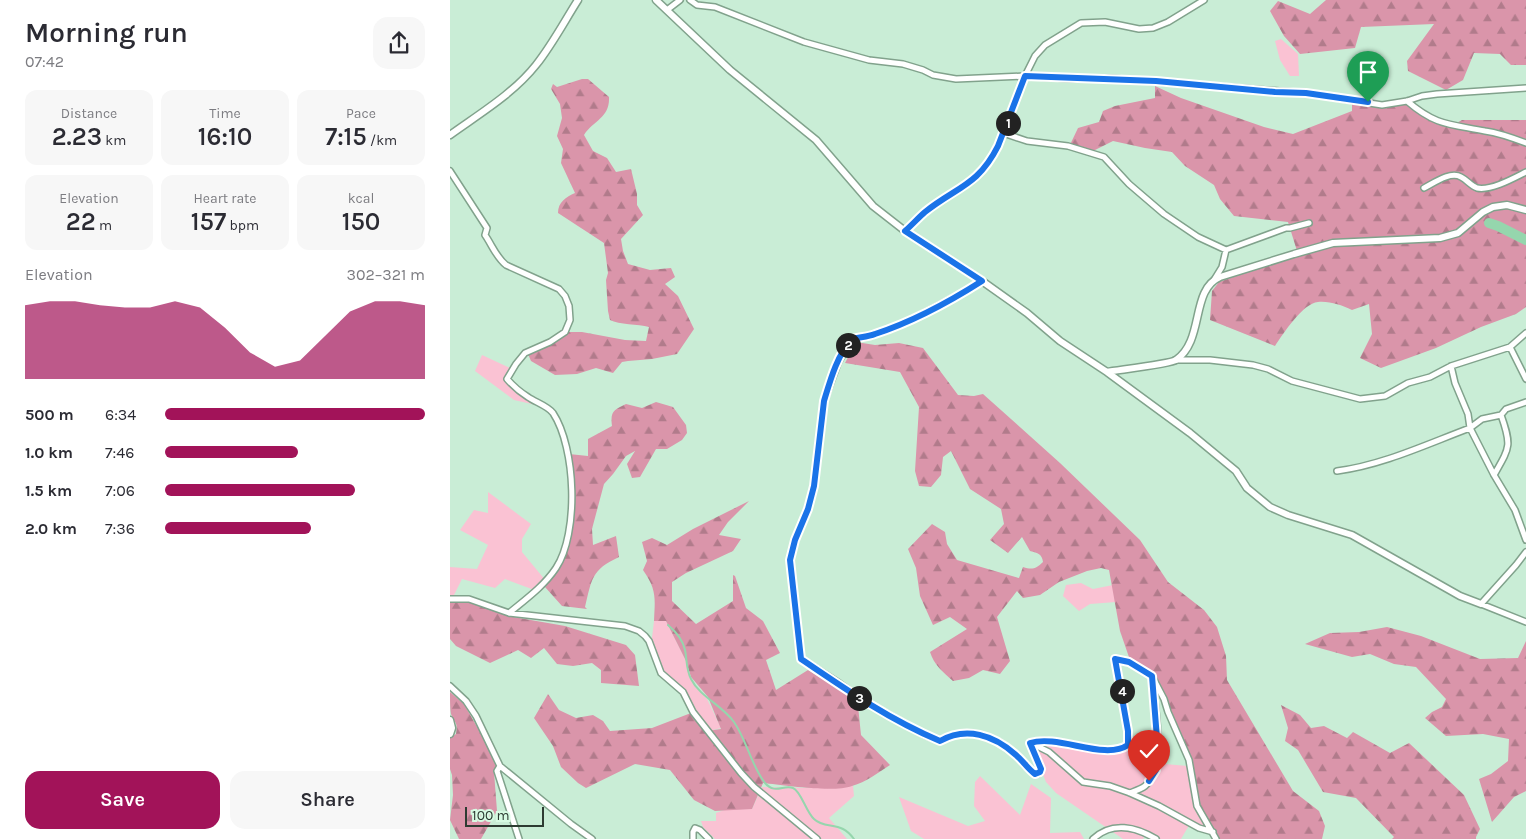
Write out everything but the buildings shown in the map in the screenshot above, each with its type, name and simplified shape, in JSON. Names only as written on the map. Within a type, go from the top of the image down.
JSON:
[{"type":"street","points":[[450,135],[496,102],[525,78],[543,56],[578,0]]},
{"type":"street","points":[[656,0],[730,70],[816,140],[873,206],[905,231],[1027,313],[1060,341],[1107,372],[1213,452],[1236,471],[1247,488],[1270,507],[1288,515],[1352,535],[1460,596],[1526,622]]},
{"type":"street","points":[[667,10],[680,0]]},
{"type":"street","points":[[690,0],[696,5],[715,7],[804,42],[869,60],[903,64],[933,75],[956,79],[1025,76],[1074,79],[1108,78],[1306,93],[1382,105],[1437,94],[1526,88]]},
{"type":"street","points":[[905,231],[925,212],[978,176],[993,156],[1025,76],[1035,56],[1045,45],[1081,22],[1104,22],[1148,30],[1168,22],[1204,0]]},
{"type":"street","points":[[1407,101],[1428,117],[1444,124],[1486,131],[1526,143]]},
{"type":"street","points":[[1003,133],[1027,142],[1068,146],[1104,157],[1129,184],[1164,214],[1198,237],[1226,250],[1286,228],[1308,223]]},
{"type":"street","points":[[450,172],[487,228],[485,235],[492,244],[499,260],[559,289],[565,296],[569,306],[570,320],[564,332],[550,342],[525,353],[507,379],[528,397],[552,412],[566,445],[572,493],[570,521],[561,558],[556,569],[537,590],[509,613]]},
{"type":"street","points":[[1424,188],[1454,175],[1461,177],[1476,188],[1488,188],[1526,172]]},
{"type":"street","points":[[1214,280],[1250,267],[1333,243],[1440,238],[1458,233],[1483,212],[1493,207],[1507,205],[1526,210]]},
{"type":"street","points":[[1175,360],[1190,345],[1204,294],[1222,266],[1226,250]]},
{"type":"street","points":[[982,281],[907,322],[873,335],[852,339],[849,343],[838,364],[824,401],[814,486],[808,509],[795,540],[790,560],[791,576],[801,659],[861,699],[925,735],[940,741],[949,736],[966,733],[992,738],[1016,755],[1033,773],[1038,774],[1041,769],[1030,743]]},
{"type":"street","points":[[1107,372],[1175,360],[1210,360],[1253,365],[1268,369],[1292,381],[1360,398],[1385,396],[1408,383],[1430,377],[1451,366],[1510,348],[1526,333]]},
{"type":"street","points":[[1510,348],[1526,380]]},
{"type":"street","points":[[1451,366],[1455,383],[1468,414],[1470,428],[1494,475],[1515,510],[1526,540]]},
{"type":"street","points":[[1337,471],[1384,460],[1470,428],[1482,419],[1501,415],[1506,409],[1526,402]]},
{"type":"street","points":[[1494,475],[1508,452],[1509,440],[1501,415]]},
{"type":"street","points":[[1481,604],[1526,552]]},
{"type":"street","points":[[450,599],[469,598],[509,613],[625,626],[639,631],[649,641],[661,673],[683,692],[693,712],[741,773],[754,787],[817,839]]},
{"type":"street","points":[[1030,743],[1036,741],[1066,743],[1111,751],[1121,750],[1128,745],[1128,731],[1115,659],[1129,662],[1152,676],[1164,699],[1189,760],[1197,806],[1216,839]]},
{"type":"street","points":[[1130,793],[1145,786],[1156,770],[1158,751],[1152,676]]},
{"type":"street","points":[[450,686],[466,702],[476,716],[500,766],[592,839]]},
{"type":"street","points":[[450,720],[452,728],[450,734]]},
{"type":"street","points":[[1030,743],[1049,752],[1083,782],[1110,786],[1130,793],[1159,806],[1199,828],[1212,832]]},
{"type":"street","points":[[500,766],[497,771],[499,781],[519,839]]},
{"type":"street","points":[[1093,839],[1107,830],[1125,827],[1133,828],[1156,839]]},
{"type":"street","points":[[693,839],[695,828],[700,830],[709,839]]},
{"type":"shaded area","points":[[1281,39],[1298,54],[1299,76],[1290,76],[1280,60],[1275,41]]},
{"type":"shaded area","points":[[482,355],[512,369],[507,379],[545,407],[514,400],[475,371]]},
{"type":"shaded area","points":[[488,492],[531,524],[522,539],[522,552],[546,581],[537,591],[505,579],[495,588],[462,579],[453,597],[450,596],[450,567],[477,569],[488,545],[460,530],[474,510],[488,513]]},
{"type":"shaded area","points":[[1081,583],[1093,589],[1113,585],[1116,602],[1090,604],[1079,611],[1063,596],[1066,585]]},
{"type":"shaded area","points":[[654,621],[666,621],[686,661],[691,680],[707,699],[721,728],[709,731],[684,689],[663,671],[652,638]]},
{"type":"shaded area","points":[[1030,743],[1114,754],[1128,748],[1156,744],[1153,763],[1188,766],[1195,802],[1208,831],[1191,822],[1181,839],[1158,839],[1146,834],[1143,839],[1123,839],[1056,793],[1046,782]]},
{"type":"shaded area","points":[[980,776],[1020,815],[1031,784],[1051,798],[1050,833],[1080,832],[1084,839],[924,839],[911,831],[899,797],[968,826],[985,821],[974,806],[975,782]]},
{"type":"shaded area","points":[[853,786],[854,796],[829,818],[847,839],[715,839],[703,827],[701,821],[716,821],[716,813],[727,809],[752,809],[762,787],[814,788]]},
{"type":"green space","points":[[1326,0],[1526,0],[1526,65],[1511,65],[1500,54],[1474,53],[1463,80],[1446,90],[1408,71],[1407,61],[1434,24],[1361,27],[1355,48],[1300,54],[1284,36],[1270,11],[1278,1],[1310,14]]},
{"type":"green space","points":[[588,79],[609,97],[607,110],[584,135],[593,151],[607,158],[616,172],[631,169],[637,194],[637,205],[643,215],[621,239],[628,264],[650,270],[671,268],[675,277],[665,284],[678,296],[694,329],[677,354],[622,362],[613,373],[596,368],[577,374],[555,375],[531,361],[528,354],[568,332],[582,332],[625,340],[646,341],[649,327],[618,323],[610,320],[606,280],[608,273],[604,243],[558,213],[559,206],[563,200],[575,193],[561,163],[563,149],[557,136],[562,118],[560,104],[551,89],[553,84],[557,87]]},
{"type":"green space","points":[[1155,86],[1181,98],[1264,127],[1293,134],[1352,111],[1352,102],[1410,104],[1450,127],[1462,120],[1526,120],[1526,307],[1516,314],[1481,327],[1436,348],[1381,368],[1360,358],[1372,334],[1369,304],[1352,310],[1331,303],[1318,302],[1312,304],[1300,313],[1275,346],[1210,320],[1212,291],[1219,282],[1298,254],[1288,222],[1234,216],[1220,199],[1214,185],[1185,166],[1172,152],[1113,141],[1091,152],[1068,149],[1078,128],[1099,122],[1103,111],[1115,106],[1155,98]]},
{"type":"green space","points":[[856,342],[875,345],[899,343],[923,348],[958,395],[974,396],[983,394],[1060,463],[1140,540],[1168,582],[1204,610],[1217,627],[1226,656],[1227,680],[1293,791],[1319,811],[1325,826],[1322,839],[1215,839],[1205,819],[1180,740],[1155,681],[1131,663],[1120,631],[1109,570],[1101,568],[1087,571],[1059,582],[1040,595],[1023,598],[1017,591],[997,617],[1010,661],[1000,674],[983,670],[969,678],[953,681],[939,668],[930,652],[967,629],[950,617],[933,625],[920,596],[916,568],[908,549],[932,524],[945,532],[947,544],[957,560],[1019,578],[1023,567],[1031,569],[1036,567],[1043,562],[1042,557],[1030,551],[1022,537],[1008,553],[990,540],[1004,524],[1001,509],[970,489],[951,451],[943,457],[941,475],[931,487],[919,486],[915,471],[919,407],[900,372],[845,363]]},
{"type":"green space","points":[[656,402],[673,407],[686,425],[687,433],[682,440],[667,449],[656,449],[640,477],[632,478],[627,464],[635,451],[626,456],[604,484],[592,529],[593,545],[616,536],[619,557],[603,566],[594,576],[585,607],[587,609],[562,606],[545,587],[563,555],[572,523],[574,490],[569,454],[588,456],[588,439],[612,426],[612,414],[618,408],[626,404],[642,408]]},
{"type":"green space","points":[[749,501],[728,522],[719,535],[741,539],[733,551],[686,573],[672,582],[672,601],[696,624],[733,601],[733,575],[735,576],[746,608],[763,621],[780,653],[766,660],[776,690],[808,670],[857,696],[861,735],[890,765],[862,782],[844,788],[808,788],[763,783],[752,809],[715,811],[694,800],[670,770],[635,764],[586,788],[561,767],[553,746],[534,718],[548,694],[559,710],[576,718],[593,715],[603,721],[610,731],[652,728],[691,713],[707,731],[721,729],[708,697],[691,677],[686,661],[666,621],[654,621],[654,594],[651,583],[643,570],[647,561],[642,542],[652,538],[667,545],[693,529]]},
{"type":"green space","points":[[450,596],[508,616],[565,626],[626,645],[635,655],[639,686],[601,683],[601,670],[592,663],[573,666],[557,664],[544,648],[531,658],[518,650],[490,663],[456,646],[450,639]]},
{"type":"green space","points":[[1387,627],[1421,636],[1480,659],[1518,658],[1526,641],[1526,791],[1514,797],[1492,822],[1479,779],[1491,774],[1508,761],[1509,739],[1483,734],[1446,736],[1425,718],[1442,707],[1446,699],[1416,667],[1394,664],[1370,654],[1352,657],[1305,644],[1330,633],[1359,632]]},
{"type":"green space","points":[[450,692],[464,704],[497,762],[494,772],[497,811],[481,839],[459,839],[450,820],[453,795],[450,769],[450,738],[456,734],[457,727],[451,714]]},
{"type":"green space","points":[[1281,705],[1300,715],[1311,728],[1324,726],[1347,738],[1353,732],[1390,753],[1409,743],[1464,795],[1480,829],[1476,839],[1392,839],[1394,837],[1356,798],[1323,792],[1298,750],[1285,741],[1288,728]]},
{"type":"waterway","points":[[1489,223],[1526,240]]},
{"type":"waterway","points":[[668,625],[676,633],[685,650],[688,672],[691,679],[700,691],[734,722],[756,769],[765,783],[776,789],[793,788],[799,793],[808,812],[817,822],[843,829],[854,839]]},
{"type":"route","points":[[1149,781],[1156,770],[1158,751],[1152,676],[1129,662],[1115,659],[1122,687],[1128,745],[1121,750],[1111,751],[1066,743],[1036,741],[1030,743],[1041,769],[1038,774],[1035,774],[1003,744],[992,738],[966,733],[949,736],[940,741],[925,735],[861,699],[801,659],[790,560],[814,486],[824,401],[828,388],[838,364],[852,339],[873,335],[907,322],[982,281],[905,231],[925,212],[978,176],[998,146],[1025,76],[1156,81],[1306,93],[1368,102]]}]
